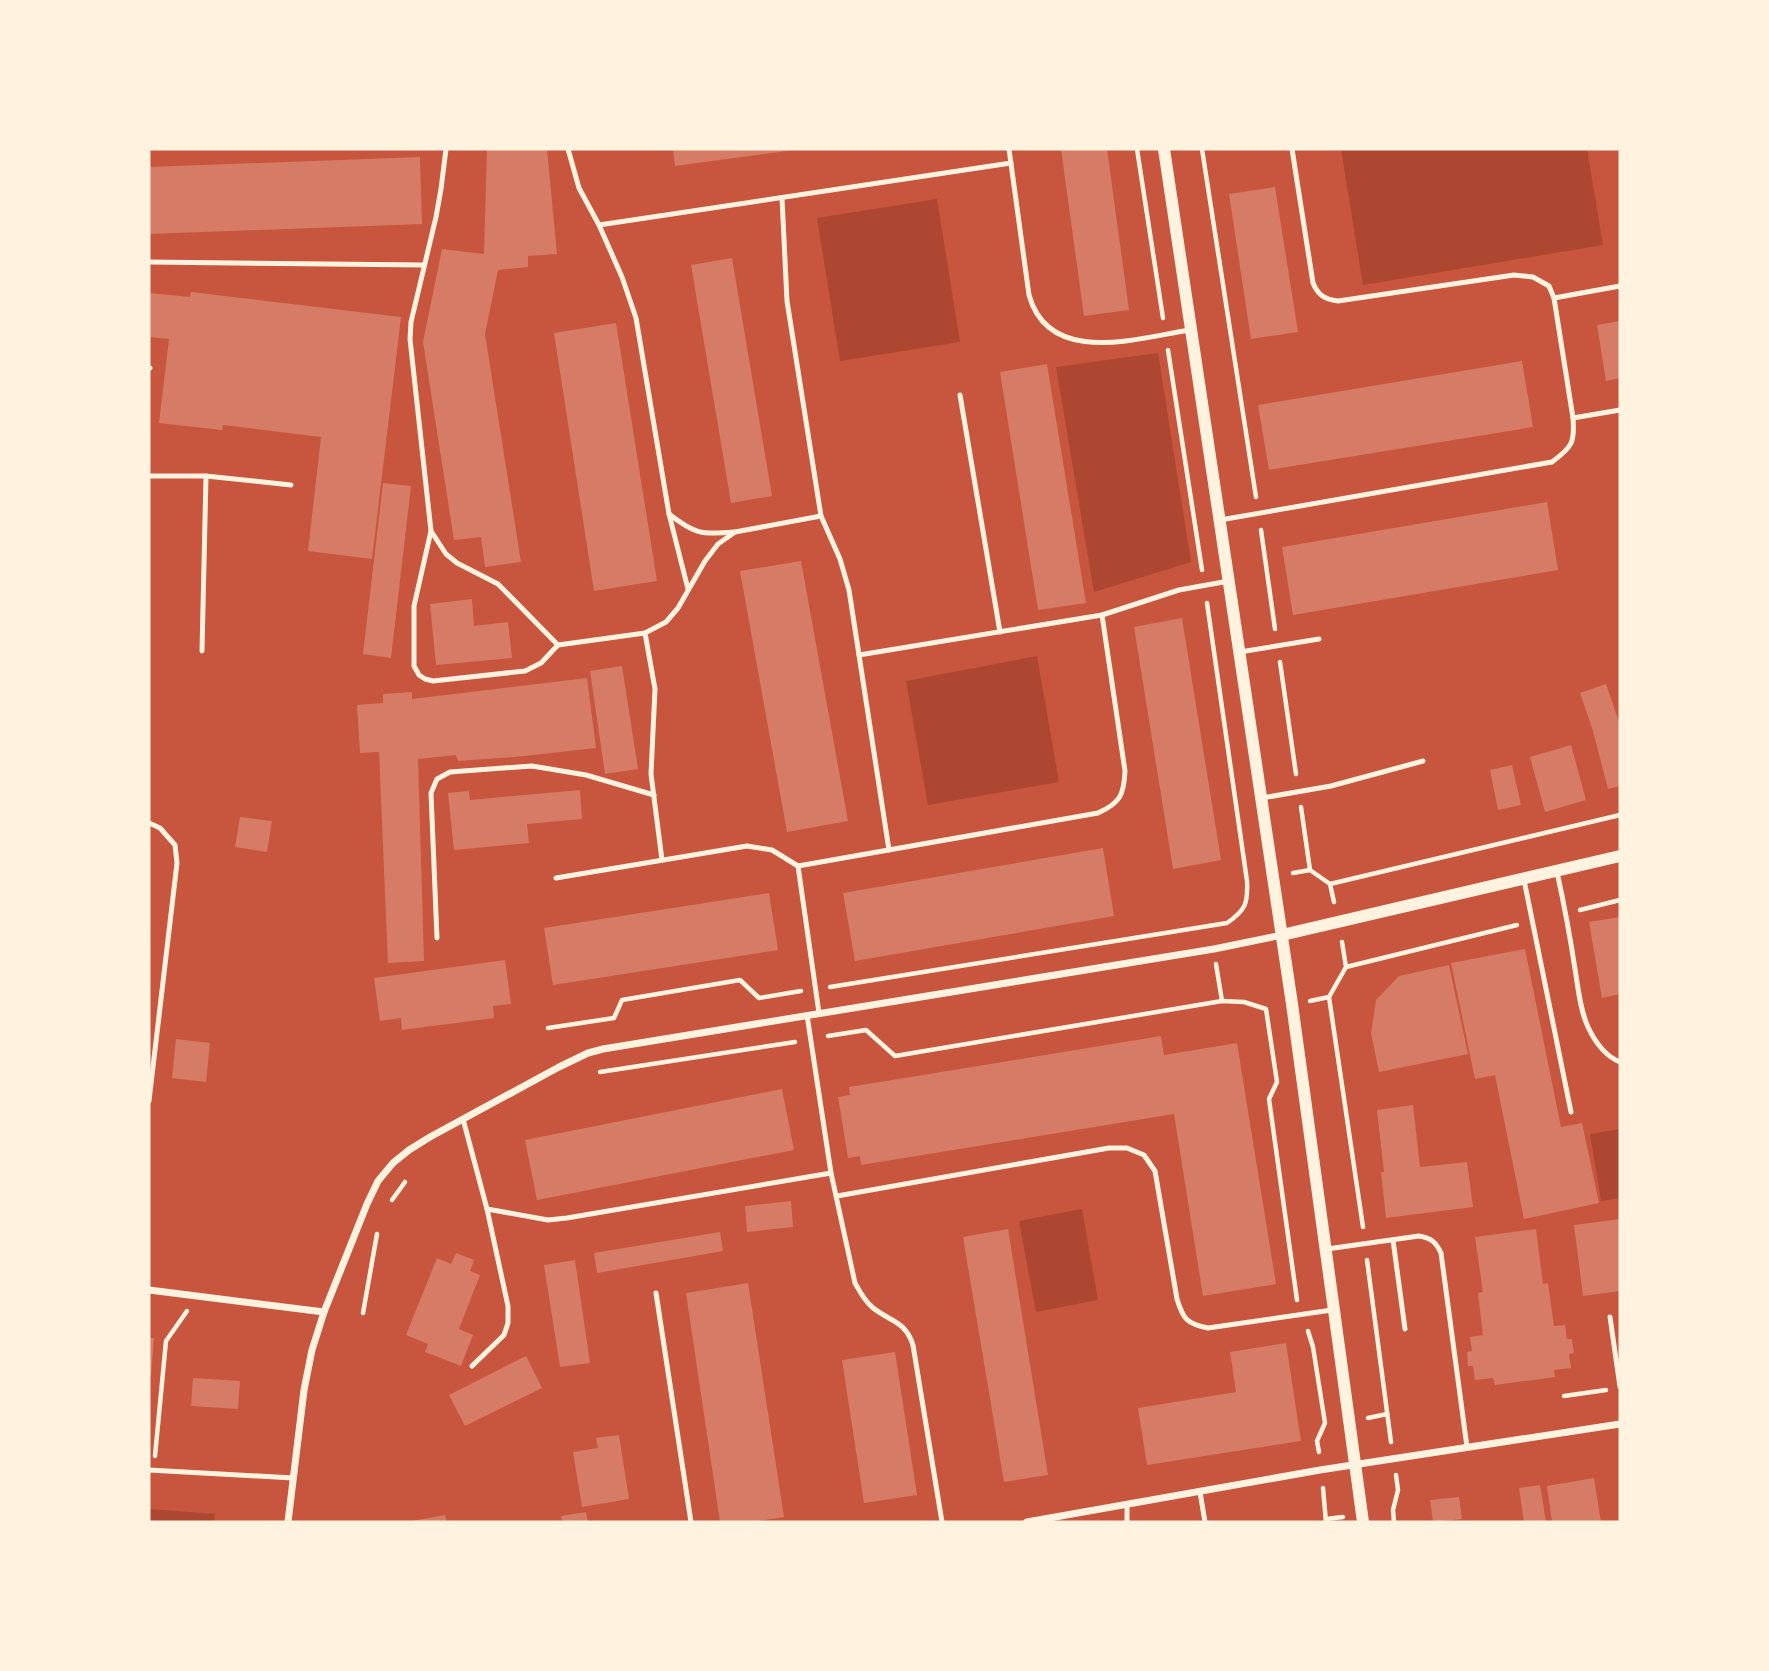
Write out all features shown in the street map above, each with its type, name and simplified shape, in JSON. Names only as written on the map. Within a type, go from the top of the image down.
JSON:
[{"type":"street","points":[[1164,149],[1282,935],[1363,1522]]},
{"type":"street","points":[[288,1522],[304,1390],[312,1350],[324,1312],[378,1181],[393,1163],[409,1150],[559,1067],[588,1053],[604,1049],[1214,949],[1620,856]]},
{"type":"street","points":[[149,1290],[324,1312]]},
{"type":"street","points":[[1027,1522],[1354,1465],[1620,1424]]},
{"type":"lane","points":[[446,149],[441,189],[411,322],[410,339],[431,531],[414,606],[414,666],[419,675],[433,681],[525,671],[541,663],[558,645],[645,633],[666,622],[678,608],[718,544],[735,532]]},
{"type":"lane","points":[[568,149],[579,188],[622,276],[636,318],[669,514],[688,590]]},
{"type":"lane","points":[[1009,149],[1029,295],[1033,309],[1043,323],[1056,334],[1072,340],[1094,343],[1191,330]]},
{"type":"lane","points":[[1220,520],[1552,462],[1567,451],[1574,436],[1554,298],[1549,286],[1533,277],[1514,275],[1338,301],[1326,299],[1317,293],[1313,282],[1292,149]]},
{"type":"lane","points":[[599,225],[1011,163]]},
{"type":"lane","points":[[782,198],[787,301],[821,516],[840,559],[849,590],[889,850]]},
{"type":"lane","points":[[149,262],[424,265]]},
{"type":"lane","points":[[1554,298],[1620,286]]},
{"type":"lane","points":[[960,395],[1000,632]]},
{"type":"lane","points":[[1573,418],[1620,410]]},
{"type":"lane","points":[[149,476],[206,476],[291,485]]},
{"type":"lane","points":[[202,651],[206,476]]},
{"type":"lane","points":[[669,514],[687,528],[709,534],[735,532],[821,516]]},
{"type":"lane","points":[[431,531],[446,554],[498,584],[558,645]]},
{"type":"lane","points":[[859,654],[1102,615],[1179,590],[1229,581]]},
{"type":"lane","points":[[556,878],[747,846],[772,850],[798,866],[1098,813],[1112,806],[1120,797],[1125,771],[1102,615]]},
{"type":"lane","points":[[645,633],[656,689],[652,774],[662,860]]},
{"type":"lane","points":[[1240,652],[1319,639]]},
{"type":"lane","points":[[1261,798],[1331,786],[1423,761]]},
{"type":"lane","points":[[437,939],[431,793],[437,779],[450,772],[532,766],[586,775],[654,795]]},
{"type":"lane","points":[[149,823],[160,828],[175,845],[177,863],[149,1101]]},
{"type":"lane","points":[[798,866],[819,1013]]},
{"type":"lane","points":[[1557,872],[1587,1025],[1600,1047],[1620,1062]]},
{"type":"lane","points":[[1524,880],[1571,1112]]},
{"type":"lane","points":[[807,1015],[831,1173],[855,1283],[863,1298],[873,1308],[909,1332],[942,1522]]},
{"type":"lane","points":[[463,1119],[487,1209],[508,1306],[508,1322],[504,1335],[472,1366]]},
{"type":"lane","points":[[837,1196],[1108,1148],[1127,1149],[1144,1155],[1155,1171],[1182,1316],[1194,1325],[1208,1328],[1333,1310]]},
{"type":"lane","points":[[487,1209],[548,1220],[831,1173]]},
{"type":"lane","points":[[1325,1249],[1419,1236],[1437,1243],[1441,1253],[1467,1447]]},
{"type":"lane","points":[[1392,1240],[1405,1329]]},
{"type":"lane","points":[[656,1293],[691,1522]]},
{"type":"lane","points":[[1610,1317],[1620,1387]]},
{"type":"lane","points":[[151,1470],[293,1478]]},
{"type":"lane","points":[[1200,1492],[1205,1522]]},
{"type":"lane","points":[[1126,1522],[1127,1504]]},
{"type":"path","points":[[548,1028],[614,1018],[622,1000],[740,980],[759,998],[1227,923],[1241,913],[1248,898],[1247,881],[1137,149]]},
{"type":"path","points":[[1330,884],[1620,815]]},
{"type":"path","points":[[1566,914],[1620,900]]},
{"type":"path","points":[[1387,1415],[1329,997],[1346,967],[1532,922]]},
{"type":"path","points":[[593,1073],[866,1030],[895,1056],[1222,1002],[1244,1002],[1266,1009],[1277,1082],[1269,1099],[1295,1295],[1313,1347],[1325,1423]]},
{"type":"path","points":[[387,1208],[406,1180]]},
{"type":"path","points":[[363,1313],[380,1226]]},
{"type":"path","points":[[151,1470],[166,1341],[182,1318]]},
{"type":"path","points":[[1564,1396],[1609,1390]]},
{"type":"path","points":[[1393,1510],[1394,1522]]},
{"type":"shaded area","points":[[1341,149],[1587,149],[1603,245],[1363,285]]},
{"type":"shaded area","points":[[937,199],[960,342],[840,361],[817,218]]},
{"type":"shaded area","points":[[1158,353],[1191,562],[1094,592],[1056,367]]},
{"type":"shaded area","points":[[1037,656],[1059,782],[928,805],[906,681]]},
{"type":"shaded area","points":[[1620,1129],[1620,1198],[1601,1201],[1590,1134]]},
{"type":"shaded area","points":[[1082,1209],[1098,1300],[1036,1312],[1019,1221]]},
{"type":"shaded area","points":[[149,1509],[215,1514],[214,1522],[149,1522]]},
{"type":"building","points":[[487,149],[547,149],[557,254],[528,256],[528,267],[498,270],[485,334],[521,562],[485,567],[481,537],[454,540],[423,342],[442,249],[484,254]]},
{"type":"building","points":[[673,149],[794,149],[794,150],[675,166]]},
{"type":"building","points":[[1061,149],[1107,149],[1129,310],[1084,316]]},
{"type":"building","points":[[420,157],[422,224],[149,234],[149,167]]},
{"type":"building","points":[[1275,187],[1298,332],[1251,339],[1229,194]]},
{"type":"building","points":[[732,258],[772,496],[731,503],[691,265]]},
{"type":"building","points":[[191,292],[401,317],[372,559],[308,551],[321,437],[223,425],[222,430],[159,423],[169,339],[149,337],[149,293],[190,297]]},
{"type":"building","points":[[1620,321],[1620,378],[1606,381],[1597,325]]},
{"type":"building","points":[[616,323],[657,581],[594,591],[554,333]]},
{"type":"building","points":[[1522,361],[1533,427],[1269,470],[1258,405]]},
{"type":"building","points":[[1047,364],[1086,603],[1038,610],[1000,372]]},
{"type":"building","points":[[383,483],[411,486],[391,658],[363,654]]},
{"type":"building","points":[[1547,502],[1558,570],[1293,615],[1282,547]]},
{"type":"building","points":[[801,561],[848,821],[787,832],[740,571]]},
{"type":"building","points":[[472,599],[474,626],[508,622],[512,658],[436,665],[430,604]]},
{"type":"building","points":[[1182,618],[1221,860],[1173,869],[1134,627]]},
{"type":"building","points":[[622,666],[638,769],[605,774],[590,671]]},
{"type":"building","points":[[587,678],[596,748],[458,761],[456,755],[418,759],[424,961],[388,963],[379,752],[360,753],[357,705],[383,703],[383,694],[412,692],[412,699]]},
{"type":"building","points":[[1606,684],[1620,725],[1620,786],[1608,789],[1580,693]]},
{"type":"building","points":[[1571,745],[1586,800],[1545,812],[1530,757]]},
{"type":"building","points":[[1512,765],[1521,805],[1498,810],[1490,770]]},
{"type":"building","points":[[580,790],[582,819],[527,824],[529,843],[454,850],[448,793],[469,791],[470,800]]},
{"type":"building","points":[[240,817],[272,821],[267,852],[235,847]]},
{"type":"building","points":[[1103,848],[1114,916],[855,961],[843,893]]},
{"type":"building","points":[[769,893],[778,950],[553,985],[544,928]]},
{"type":"building","points":[[1620,917],[1620,994],[1602,998],[1589,922]]},
{"type":"building","points":[[1525,949],[1561,1127],[1582,1123],[1599,1203],[1524,1219],[1495,1075],[1475,1079],[1451,963]]},
{"type":"building","points":[[505,960],[511,1004],[493,1006],[494,1018],[402,1030],[401,1018],[380,1021],[374,978]]},
{"type":"building","points":[[1449,965],[1468,1054],[1379,1072],[1371,1033],[1376,1000],[1399,976]]},
{"type":"building","points":[[1161,1036],[1164,1055],[1237,1043],[1276,1284],[1203,1296],[1174,1114],[861,1165],[860,1156],[848,1158],[838,1097],[850,1095],[849,1087]]},
{"type":"building","points":[[176,1039],[210,1043],[206,1082],[172,1078]]},
{"type":"building","points":[[782,1089],[794,1150],[537,1200],[525,1140]]},
{"type":"building","points":[[1413,1105],[1420,1167],[1467,1162],[1473,1207],[1386,1218],[1377,1110]]},
{"type":"building","points":[[791,1201],[793,1227],[747,1232],[745,1206]]},
{"type":"building","points":[[1620,1219],[1620,1291],[1583,1296],[1574,1225]]},
{"type":"building","points":[[1008,1229],[1048,1475],[1004,1482],[963,1237]]},
{"type":"building","points":[[1536,1229],[1543,1284],[1548,1283],[1554,1326],[1565,1325],[1567,1339],[1572,1339],[1574,1353],[1569,1354],[1571,1368],[1554,1370],[1555,1377],[1495,1385],[1493,1378],[1475,1380],[1473,1366],[1468,1366],[1467,1352],[1472,1351],[1470,1337],[1483,1335],[1478,1293],[1483,1292],[1475,1237]]},
{"type":"building","points":[[720,1232],[723,1251],[597,1273],[594,1253]]},
{"type":"building","points":[[456,1253],[474,1260],[470,1271],[480,1275],[459,1329],[473,1335],[461,1366],[425,1352],[428,1344],[406,1335],[437,1258],[451,1264]]},
{"type":"building","points":[[575,1260],[590,1363],[560,1367],[544,1265]]},
{"type":"building","points":[[748,1283],[784,1517],[752,1522],[720,1522],[686,1293]]},
{"type":"building","points":[[149,1338],[154,1338],[151,1376],[149,1376]]},
{"type":"building","points":[[1286,1343],[1301,1441],[1147,1465],[1138,1408],[1236,1392],[1230,1352]]},
{"type":"building","points":[[895,1352],[917,1495],[864,1503],[842,1360]]},
{"type":"building","points":[[526,1356],[542,1388],[465,1426],[449,1395]]},
{"type":"building","points":[[193,1378],[240,1381],[238,1409],[191,1406]]},
{"type":"building","points":[[619,1435],[629,1499],[582,1507],[573,1452],[598,1448],[596,1438]]},
{"type":"building","points":[[1594,1478],[1601,1522],[1552,1522],[1547,1486]]},
{"type":"building","points":[[1540,1485],[1546,1522],[1524,1522],[1519,1488]]},
{"type":"building","points":[[1459,1497],[1462,1519],[1433,1522],[1430,1500]]},
{"type":"building","points":[[586,1512],[588,1522],[562,1522],[561,1516]]},
{"type":"building","points":[[445,1515],[447,1522],[412,1522],[412,1521]]}]
